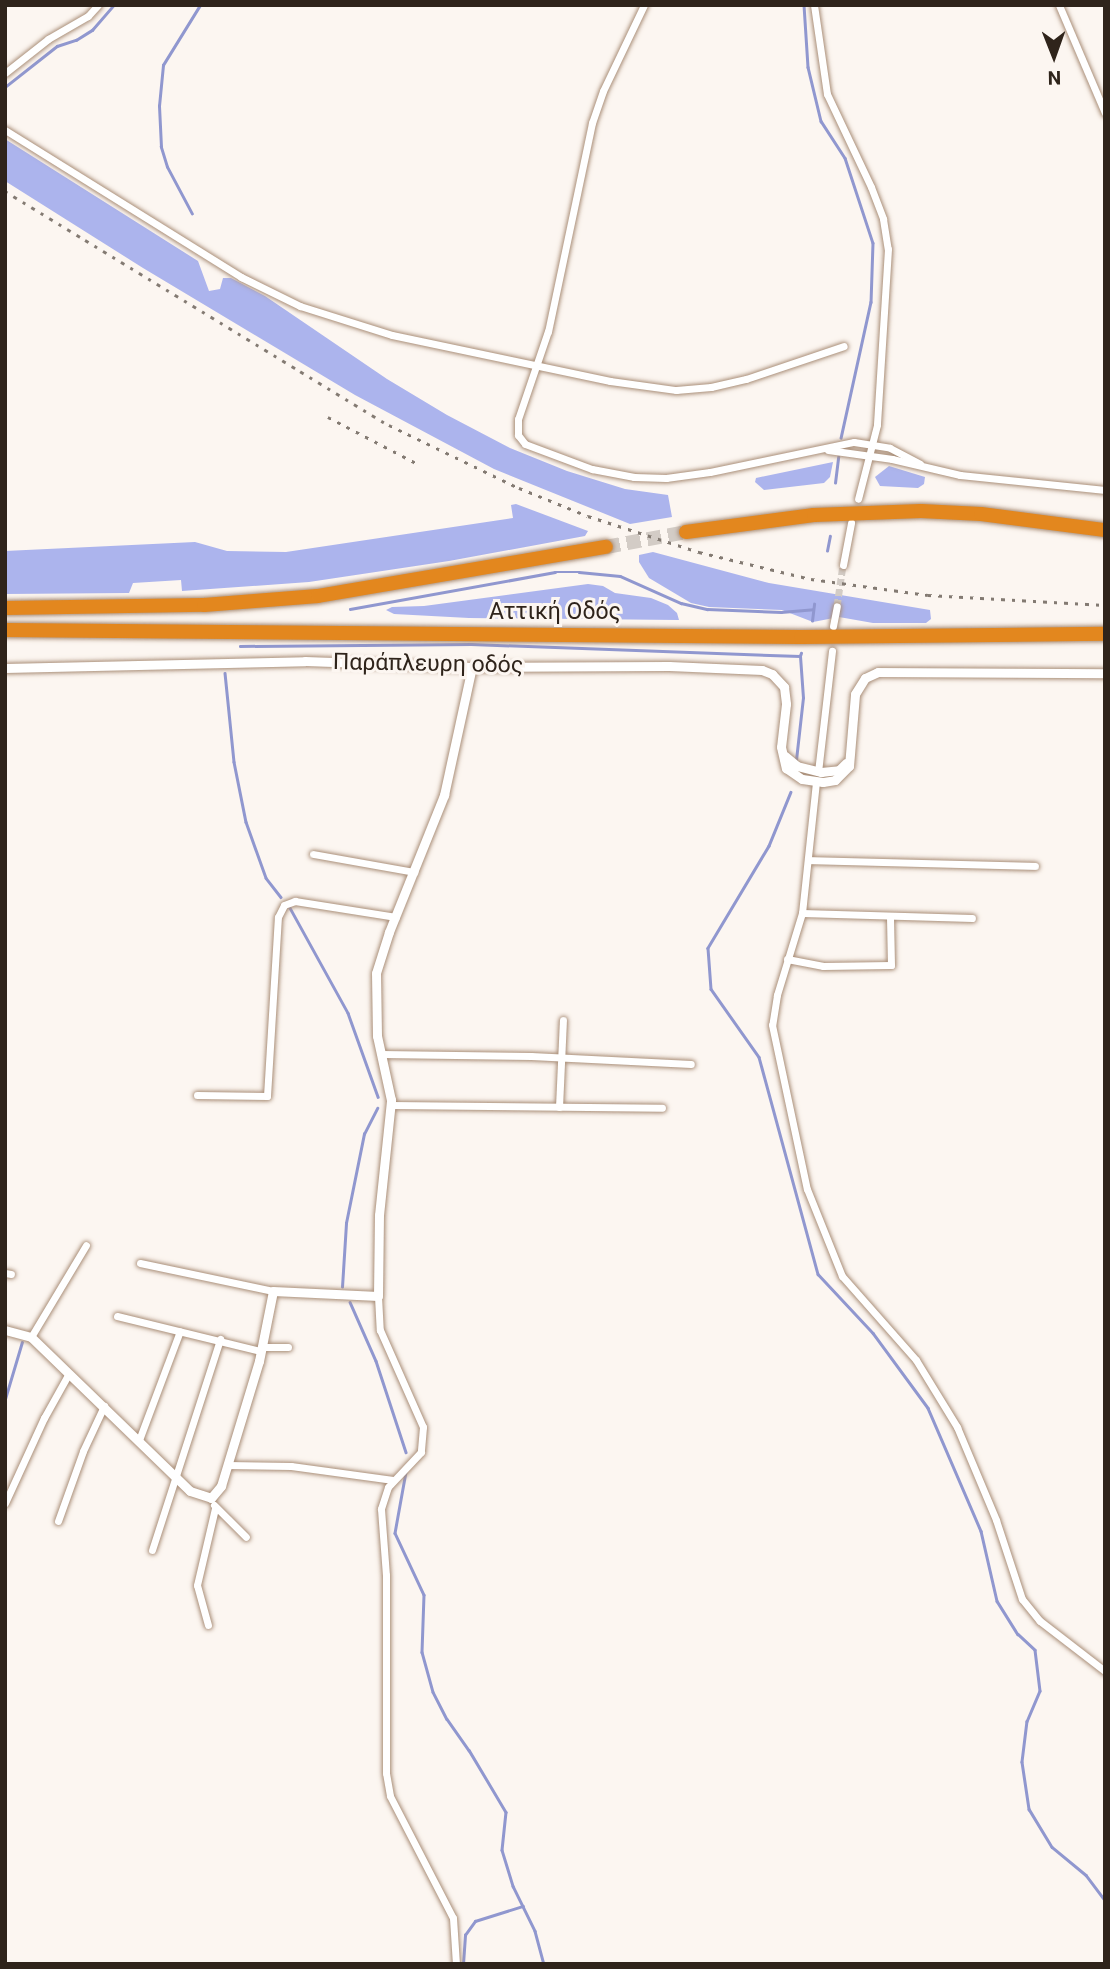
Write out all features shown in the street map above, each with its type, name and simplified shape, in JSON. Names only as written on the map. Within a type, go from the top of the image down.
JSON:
[{"type":"highway","points":[[686,532],[814,515],[921,512],[981,514],[1105,530]]},
{"type":"highway","name":"Αττική Οδός","points":[[5,608],[204,605],[318,596],[606,547]]},
{"type":"highway","name":"Αττική Οδός","points":[[5,630],[814,637],[1105,635]]},
{"type":"street","points":[[5,73],[48,39],[88,16],[98,5]]},
{"type":"street","points":[[645,5],[603,91],[592,123],[555,298],[537,366],[518,419],[518,435],[525,444],[592,469],[625,476],[666,478],[828,450],[854,442],[890,448],[920,464]]},
{"type":"street","points":[[814,5],[827,94],[871,187],[883,219],[888,249],[880,397],[858,499]]},
{"type":"street","points":[[1059,5],[1105,113]]},
{"type":"street","points":[[5,130],[241,277],[300,306],[392,335],[537,366],[676,390],[711,387],[746,379],[844,346]]},
{"type":"street","points":[[828,450],[920,464],[960,475],[1105,490]]},
{"type":"street","points":[[843,565],[851,523]]},
{"type":"street","points":[[833,626],[837,606]]},
{"type":"street","points":[[832,651],[802,913],[773,1016],[774,1039],[803,1177],[835,1262],[849,1286],[916,1360],[937,1391],[968,1450],[996,1520],[1022,1600],[1030,1612],[1105,1671]]},
{"type":"street","name":"Παράπλευρη οδός","points":[[5,668],[305,661],[472,667],[762,670],[772,674],[784,687],[786,704],[781,747],[789,762],[817,777]]},
{"type":"street","points":[[456,1964],[453,1918],[390,1796],[386,1773],[386,1576],[381,1524],[383,1500],[393,1480],[421,1452],[423,1427],[380,1329],[379,1215],[391,1105],[390,1085],[381,1054],[376,1010],[376,973],[450,776],[472,667]]},
{"type":"street","points":[[817,777],[839,770],[850,756],[855,694],[865,678],[878,672],[1105,673]]},
{"type":"street","points":[[313,854],[414,872]]},
{"type":"street","points":[[808,860],[1035,866]]},
{"type":"street","points":[[197,1095],[267,1096],[278,917],[284,905],[295,901],[396,917]]},
{"type":"street","points":[[802,913],[972,918]]},
{"type":"street","points":[[788,959],[823,966],[891,965],[890,917]]},
{"type":"street","points":[[559,1107],[563,1020]]},
{"type":"street","points":[[381,1054],[561,1057],[691,1064]]},
{"type":"street","points":[[391,1105],[663,1108]]},
{"type":"street","points":[[31,1337],[86,1245]]},
{"type":"street","points":[[140,1263],[273,1291],[378,1296]]},
{"type":"street","points":[[208,1625],[197,1585],[213,1503],[221,1486],[261,1349],[273,1291]]},
{"type":"street","points":[[117,1316],[261,1349],[288,1347]]},
{"type":"street","points":[[5,1330],[31,1337],[176,1477],[190,1490],[213,1503],[246,1538]]},
{"type":"street","points":[[139,1440],[180,1331]]},
{"type":"street","points":[[152,1550],[220,1339]]},
{"type":"street","points":[[5,1503],[44,1418],[69,1373]]},
{"type":"street","points":[[58,1521],[87,1442],[104,1406]]},
{"type":"street","points":[[227,1465],[291,1465],[393,1480]]},
{"type":"shaded area","points":[[5,139],[198,261],[209,291],[220,289],[223,278],[231,278],[265,296],[387,379],[447,415],[510,448],[567,471],[625,489],[668,495],[672,517],[630,524],[494,469],[355,395],[143,268],[5,181]]},
{"type":"shaded area","points":[[833,462],[830,477],[824,483],[764,490],[755,482],[756,478]]},
{"type":"shaded area","points":[[889,466],[925,477],[924,484],[918,488],[880,486],[875,477]]},
{"type":"shaded area","points":[[516,504],[588,531],[585,536],[449,561],[309,582],[182,591],[181,580],[133,583],[129,593],[5,594],[5,551],[195,542],[227,551],[286,552],[513,518],[511,505]]},
{"type":"shaded area","points":[[653,552],[769,583],[930,610],[931,619],[926,623],[873,623],[839,617],[813,622],[782,610],[709,607],[691,603],[649,578],[639,562],[639,555]]},
{"type":"shaded area","points":[[588,584],[603,586],[615,593],[651,598],[668,605],[677,613],[679,620],[469,618],[394,614],[386,610],[392,607],[424,606]]},
{"type":"waterway","points":[[5,87],[57,46],[76,40],[92,30],[114,5]]},
{"type":"waterway","points":[[192,214],[167,167],[161,147],[159,106],[163,65],[200,5]]},
{"type":"waterway","points":[[804,5],[808,67],[821,121],[845,158],[873,243],[871,302],[841,438]]},
{"type":"waterway","points":[[835,483],[838,457]]},
{"type":"waterway","points":[[827,551],[830,536]]},
{"type":"waterway","points":[[350,609],[555,572],[620,576],[681,603],[707,609],[781,612],[813,609]]},
{"type":"waterway","points":[[812,621],[814,604]]},
{"type":"waterway","points":[[240,646],[471,644],[800,656],[801,653]]},
{"type":"waterway","points":[[796,760],[803,698],[800,656]]},
{"type":"waterway","points":[[225,673],[234,762],[246,822],[266,878],[281,897]]},
{"type":"waterway","points":[[791,792],[769,846],[708,948],[711,989],[759,1057],[818,1274],[873,1333],[928,1408],[981,1531],[997,1601],[1018,1634],[1035,1650],[1040,1691],[1027,1721],[1022,1762],[1029,1809],[1052,1847],[1086,1875],[1105,1900]]},
{"type":"waterway","points":[[289,906],[348,1013],[378,1097]]},
{"type":"waterway","points":[[342,1287],[346,1223],[364,1134],[377,1108]]},
{"type":"waterway","points":[[350,1302],[376,1361],[406,1452]]},
{"type":"waterway","points":[[5,1399],[22,1342]]},
{"type":"waterway","points":[[406,1472],[395,1533],[424,1595],[422,1652],[433,1692],[506,1812],[502,1850],[513,1886],[535,1931],[544,1964]]},
{"type":"waterway","points":[[463,1964],[465,1935],[475,1921],[523,1906]]},
{"type":"tunnel","points":[[606,547],[686,532]]},
{"type":"tunnel","points":[[837,606],[843,565]]},
{"type":"railway","points":[[5,191],[389,425],[519,488],[588,516],[699,552],[811,579],[928,595],[1105,605]]},
{"type":"railway","points":[[328,417],[416,463]]}]
